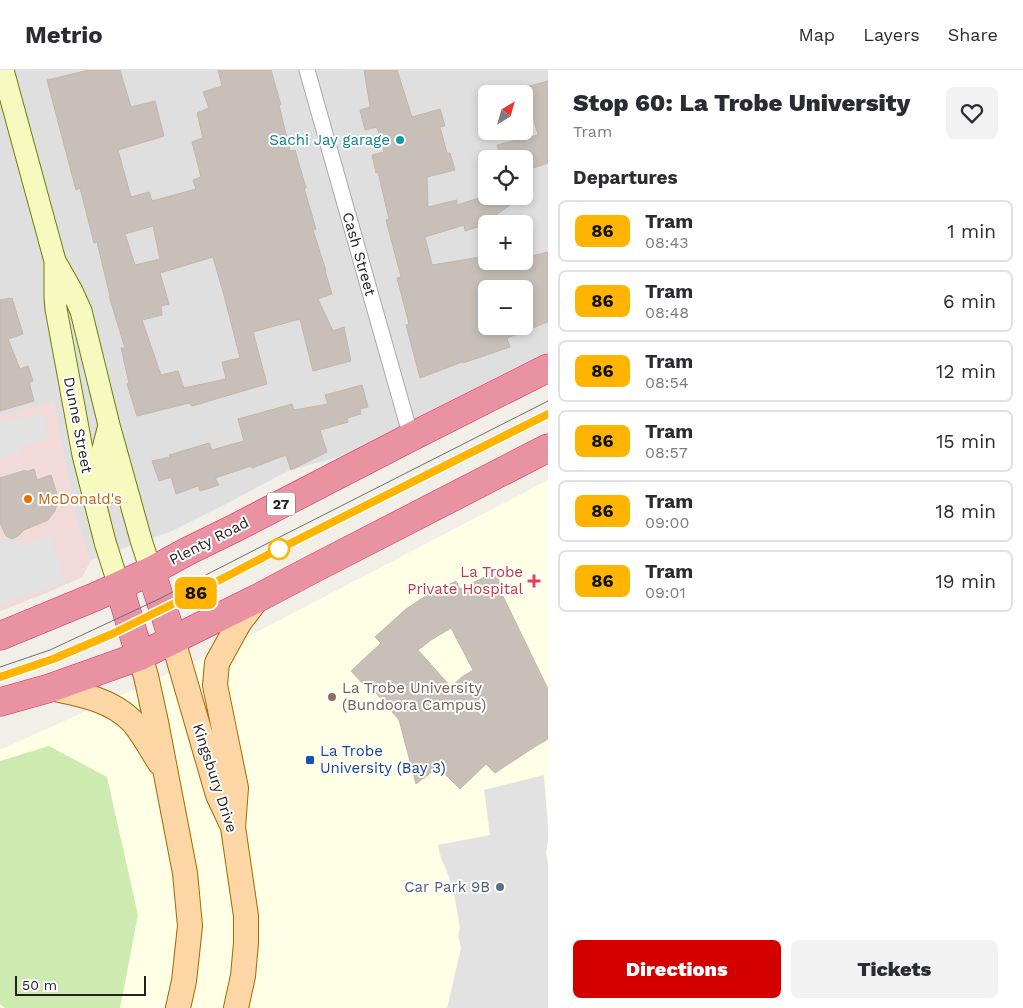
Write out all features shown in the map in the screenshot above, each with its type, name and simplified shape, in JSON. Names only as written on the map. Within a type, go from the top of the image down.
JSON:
[{"type":"highway","name":"Plenty Road","points":[[0,636],[151,571],[548,368]]},
{"type":"highway","points":[[0,702],[50,688],[140,656],[258,598],[548,448]]},
{"type":"highway","points":[[151,571],[173,640]]},
{"type":"highway","points":[[119,586],[140,656]]},
{"type":"main road","name":"Dunne Street","points":[[3,70],[55,261],[81,311],[109,425],[151,571]]},
{"type":"main road","name":"Dunne Street","points":[[55,261],[56,309],[83,455],[102,531],[119,586]]},
{"type":"main road","points":[[75,412],[98,379]]},
{"type":"main road","points":[[102,531],[110,531],[113,526],[101,466],[101,452],[109,425]]},
{"type":"main road","points":[[233,827],[236,788],[215,685],[217,663],[239,623],[258,598]]},
{"type":"main road","name":"Kingsbury Drive","points":[[173,640],[218,796],[233,827],[246,916],[243,976],[236,1008]]},
{"type":"main road","points":[[140,656],[146,676],[185,873],[190,926],[184,981],[178,1008]]},
{"type":"main road","points":[[50,688],[80,694],[108,704],[121,712],[133,723],[165,771]]},
{"type":"street","name":"Cash Street","points":[[307,70],[411,437]]},
{"type":"shaded area","points":[[0,70],[548,70],[548,355],[352,453],[288,471],[172,531],[91,560],[82,577],[0,611]]},
{"type":"shaded area","points":[[54,401],[76,517],[91,560],[82,577],[0,611],[0,416]]},
{"type":"shaded area","points":[[43,413],[48,439],[18,446],[19,454],[0,459],[0,423]]},
{"type":"shaded area","name":"La Trobe University (Bundoora Campus)","points":[[548,480],[548,1008],[0,1008],[0,750],[234,644]]},
{"type":"shaded area","points":[[15,535],[19,546],[50,536],[65,582],[0,604],[0,540]]},
{"type":"shaded area","name":"Car Park 9B","points":[[544,775],[548,827],[546,853],[548,864],[548,1008],[447,1008],[461,948],[458,935],[460,928],[455,899],[438,845],[490,835],[484,790]]},
{"type":"green space","points":[[49,746],[107,777],[138,915],[120,1008],[5,1008],[0,1004],[0,761]]},
{"type":"building","points":[[89,70],[120,70],[131,107],[155,101],[164,136],[118,150],[131,197],[149,192],[152,201],[196,189],[193,180],[201,177],[192,142],[203,138],[197,113],[209,108],[203,92],[222,86],[218,70],[271,70],[281,105],[279,105],[290,151],[295,150],[316,229],[313,230],[332,294],[318,299],[333,331],[344,327],[351,361],[313,371],[300,319],[253,332],[267,384],[192,406],[189,403],[137,416],[127,384],[129,383],[121,348],[125,348],[109,296],[97,242],[94,243],[80,188],[76,190],[47,80]],"holes":[[[153,226],[160,259],[135,265],[125,234]],[[213,257],[240,358],[222,362],[226,379],[184,388],[178,371],[161,375],[142,320],[162,315],[161,306],[169,304],[160,273]]]},
{"type":"building","points":[[364,70],[397,70],[412,117],[440,109],[445,126],[440,127],[447,153],[450,153],[455,170],[427,177],[428,207],[457,200],[457,205],[478,198],[478,205],[510,205],[496,215],[478,215],[478,227],[465,231],[464,225],[425,237],[432,265],[478,257],[478,270],[533,270],[533,256],[548,252],[548,322],[533,328],[533,280],[478,280],[478,335],[515,335],[507,338],[510,347],[420,378],[406,325],[409,324],[397,278],[401,277],[386,220],[389,219],[372,155],[384,152],[377,127],[365,130],[360,110],[370,107]]},
{"type":"building","points":[[548,81],[548,163],[533,168],[533,150],[499,150],[497,145],[518,140],[533,140],[533,136],[538,135],[533,116],[533,85]]},
{"type":"building","points":[[12,298],[23,334],[8,339],[20,369],[28,366],[33,381],[29,382],[34,401],[0,411],[0,300]]},
{"type":"building","points":[[362,385],[368,407],[360,409],[361,414],[347,418],[348,422],[320,430],[327,452],[291,470],[286,455],[252,468],[251,466],[215,478],[219,485],[200,491],[198,486],[176,494],[171,477],[159,481],[152,461],[170,457],[169,455],[209,443],[212,450],[244,441],[238,419],[292,404],[294,410],[328,404],[325,395]]},
{"type":"building","name":"McDonald's","points":[[34,469],[37,480],[51,475],[57,494],[55,511],[48,520],[24,530],[12,539],[6,536],[0,523],[0,478]]},
{"type":"building","points":[[495,572],[501,585],[498,586],[548,689],[548,739],[495,773],[486,764],[460,789],[438,767],[416,784],[399,720],[365,680],[362,683],[351,671],[381,643],[375,637],[406,609],[429,594],[456,581],[460,589]],"holes":[[[451,628],[473,670],[451,687],[418,650]]]},
{"type":"tram line","points":[[0,667],[50,650],[159,599],[548,401]]},
{"type":"tram line","points":[[0,677],[53,659],[112,634],[548,414]]},
{"type":"tram line","name":"86","points":[[0,677],[53,659],[112,634],[548,414]]},
{"type":"place","name":"Sachi Jay garage","points":[[400,140]]},
{"type":"place","name":"McDonald's","points":[[28,499]]},
{"type":"place","name":"La Trobe Private Hospital","points":[[534,581]]},
{"type":"place","name":"La Trobe University (Bundoora Campus)","points":[[332,697]]},
{"type":"place","name":"La Trobe University (Bay 3)","points":[[310,760]]},
{"type":"place","name":"Car Park 9B","points":[[500,887]]}]
